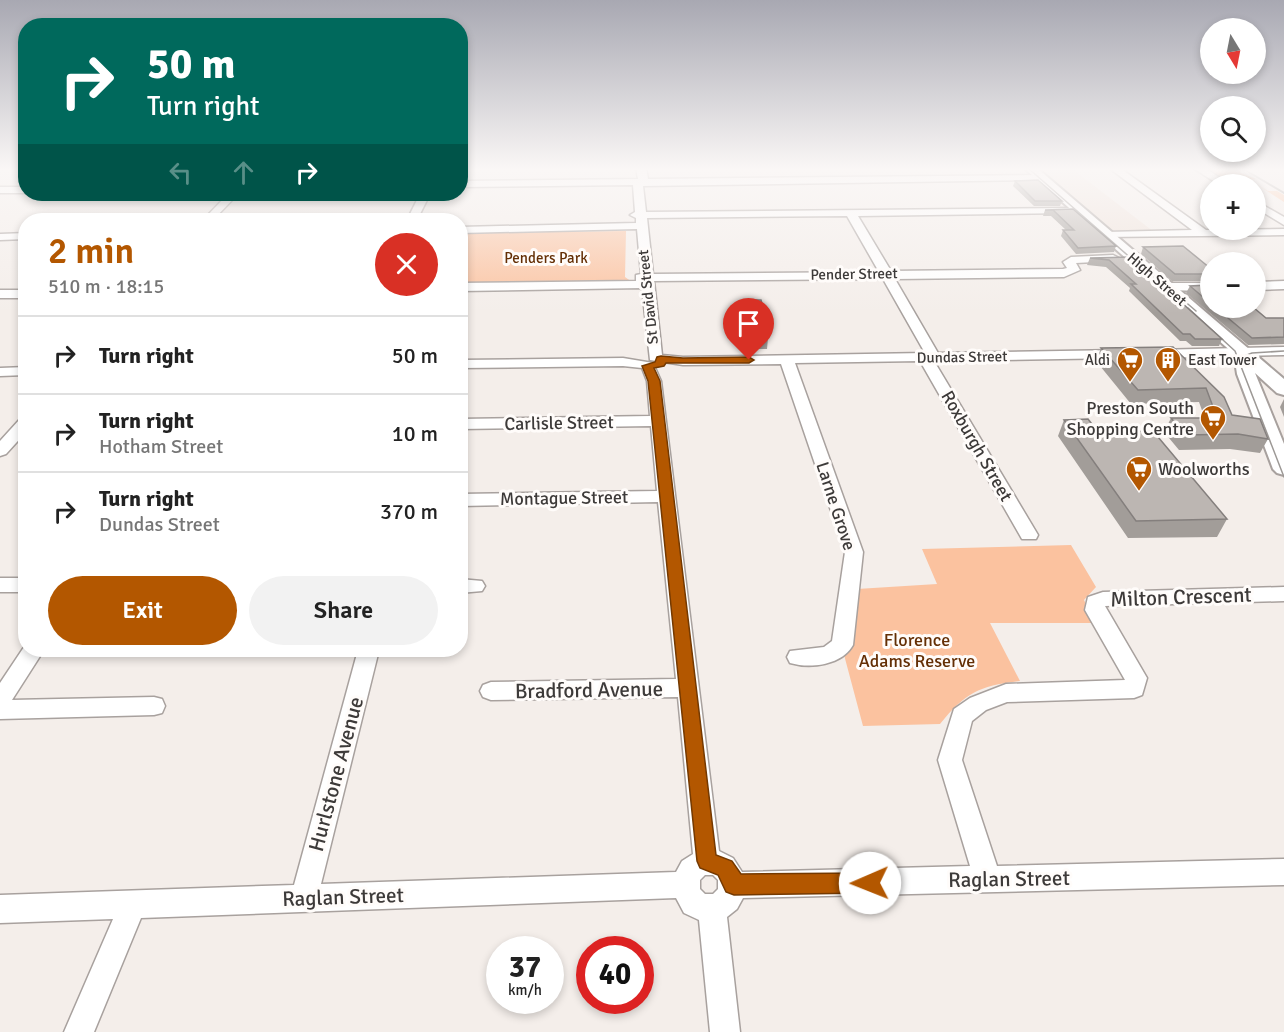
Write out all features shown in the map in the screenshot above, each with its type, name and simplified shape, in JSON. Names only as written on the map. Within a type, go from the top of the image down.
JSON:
[{"type":"main road","name":"High Street","points":[[1085,216],[1284,389]]},
{"type":"main road","points":[[1242,352],[1246,374],[1284,470]]},
{"type":"street","name":"St David Street","points":[[638,216],[658,421],[707,861]]},
{"type":"street","points":[[468,230],[767,216]]},
{"type":"street","name":"Roxburgh Street","points":[[853,216],[1029,535]]},
{"type":"street","points":[[1180,216],[1200,231]]},
{"type":"street","points":[[1266,232],[1284,232]]},
{"type":"street","points":[[1106,235],[1200,233]]},
{"type":"street","points":[[0,237],[18,236]]},
{"type":"street","name":"Pender Street","points":[[468,287],[618,285],[670,278],[1069,272],[1074,270],[1069,262],[1077,259],[1130,255]]},
{"type":"street","points":[[1266,286],[1284,285]]},
{"type":"street","points":[[1167,287],[1200,286]]},
{"type":"street","points":[[0,294],[18,294]]},
{"type":"street","name":"Dundas Street","points":[[468,364],[623,362],[652,364],[683,361],[1284,351]]},
{"type":"street","name":"Larne Grove","points":[[787,360],[854,552],[843,645],[829,655],[798,657]]},
{"type":"street","points":[[0,372],[18,371]]},
{"type":"street","name":"Carlisle Street","points":[[468,424],[658,421]]},
{"type":"street","points":[[0,452],[18,434]]},
{"type":"street","name":"Montague Street","points":[[468,500],[667,496]]},
{"type":"street","points":[[0,585],[18,585]]},
{"type":"street","name":"Milton Crescent","points":[[988,880],[950,760],[962,716],[978,704],[1006,693],[1134,689],[1136,678],[1095,610],[1095,602],[1103,598],[1284,594]]},
{"type":"street","points":[[0,701],[28,657]]},
{"type":"street","name":"Hurlstone Avenue","points":[[304,899],[366,657]]},
{"type":"street","name":"Bradford Avenue","points":[[491,691],[687,688]]},
{"type":"street","points":[[0,710],[154,706]]},
{"type":"street","points":[[707,861],[725,868],[731,875],[734,885],[727,901],[712,908],[701,906],[693,901],[685,885],[686,876],[691,869],[707,861]]},
{"type":"street","name":"Raglan Street","points":[[734,885],[1284,872]]},
{"type":"street","name":"Raglan Street","points":[[0,909],[685,885]]},
{"type":"street","points":[[79,1032],[133,904]]},
{"type":"street","points":[[712,908],[725,1032]]},
{"type":"shaded area","points":[[1092,216],[1133,216],[1154,232],[1111,233]]},
{"type":"green space","name":"Penders Park","points":[[626,231],[625,277],[632,282],[468,284],[468,233]]},
{"type":"green space","name":"Florence Adams Reserve","points":[[1071,545],[1096,587],[1084,600],[1095,623],[990,623],[1020,681],[994,685],[974,692],[958,704],[940,724],[863,726],[843,651],[857,589],[937,584],[922,549]]},
{"type":"building","points":[[1059,216],[1081,216],[1116,246],[1078,248],[1063,230],[1074,230]]},
{"type":"building","points":[[1183,246],[1200,260],[1200,274],[1175,274],[1143,247]]},
{"type":"building","points":[[1131,257],[1222,339],[1195,339],[1190,334],[1183,334],[1131,284],[1136,284],[1109,260],[1090,258]]},
{"type":"building","points":[[1190,286],[1200,286],[1200,294]]},
{"type":"building","points":[[749,300],[761,300],[769,327],[756,327]]},
{"type":"building","points":[[1228,318],[1284,318],[1284,337],[1252,338]]},
{"type":"building","points":[[1173,347],[1224,397],[1232,415],[1260,419],[1268,439],[1238,434],[1186,435],[1171,418],[1208,418],[1206,411],[1215,412],[1206,388],[1138,390],[1101,348]]},
{"type":"building","name":"Woolworths","points":[[1088,419],[1098,432],[1153,431],[1227,519],[1136,521],[1064,420]]},
{"type":"tram line","points":[[1083,216],[1141,267]]},
{"type":"tram line","points":[[1137,260],[1196,311]]},
{"type":"tram line","points":[[1188,308],[1235,351],[1284,477]]},
{"type":"tram line","points":[[1241,366],[1242,357],[1252,353],[1284,351]]},
{"type":"place","name":"Aldi","points":[[1130,383]]},
{"type":"place","name":"East Tower","points":[[1168,383]]},
{"type":"place","name":"Preston South Shopping Centre","points":[[1213,441]]},
{"type":"place","name":"Woolworths","points":[[1139,492]]},
{"type":"route","points":[[749,360],[661,359],[660,364],[648,366],[654,381],[707,861],[725,868],[731,875],[734,885],[870,883]]}]
